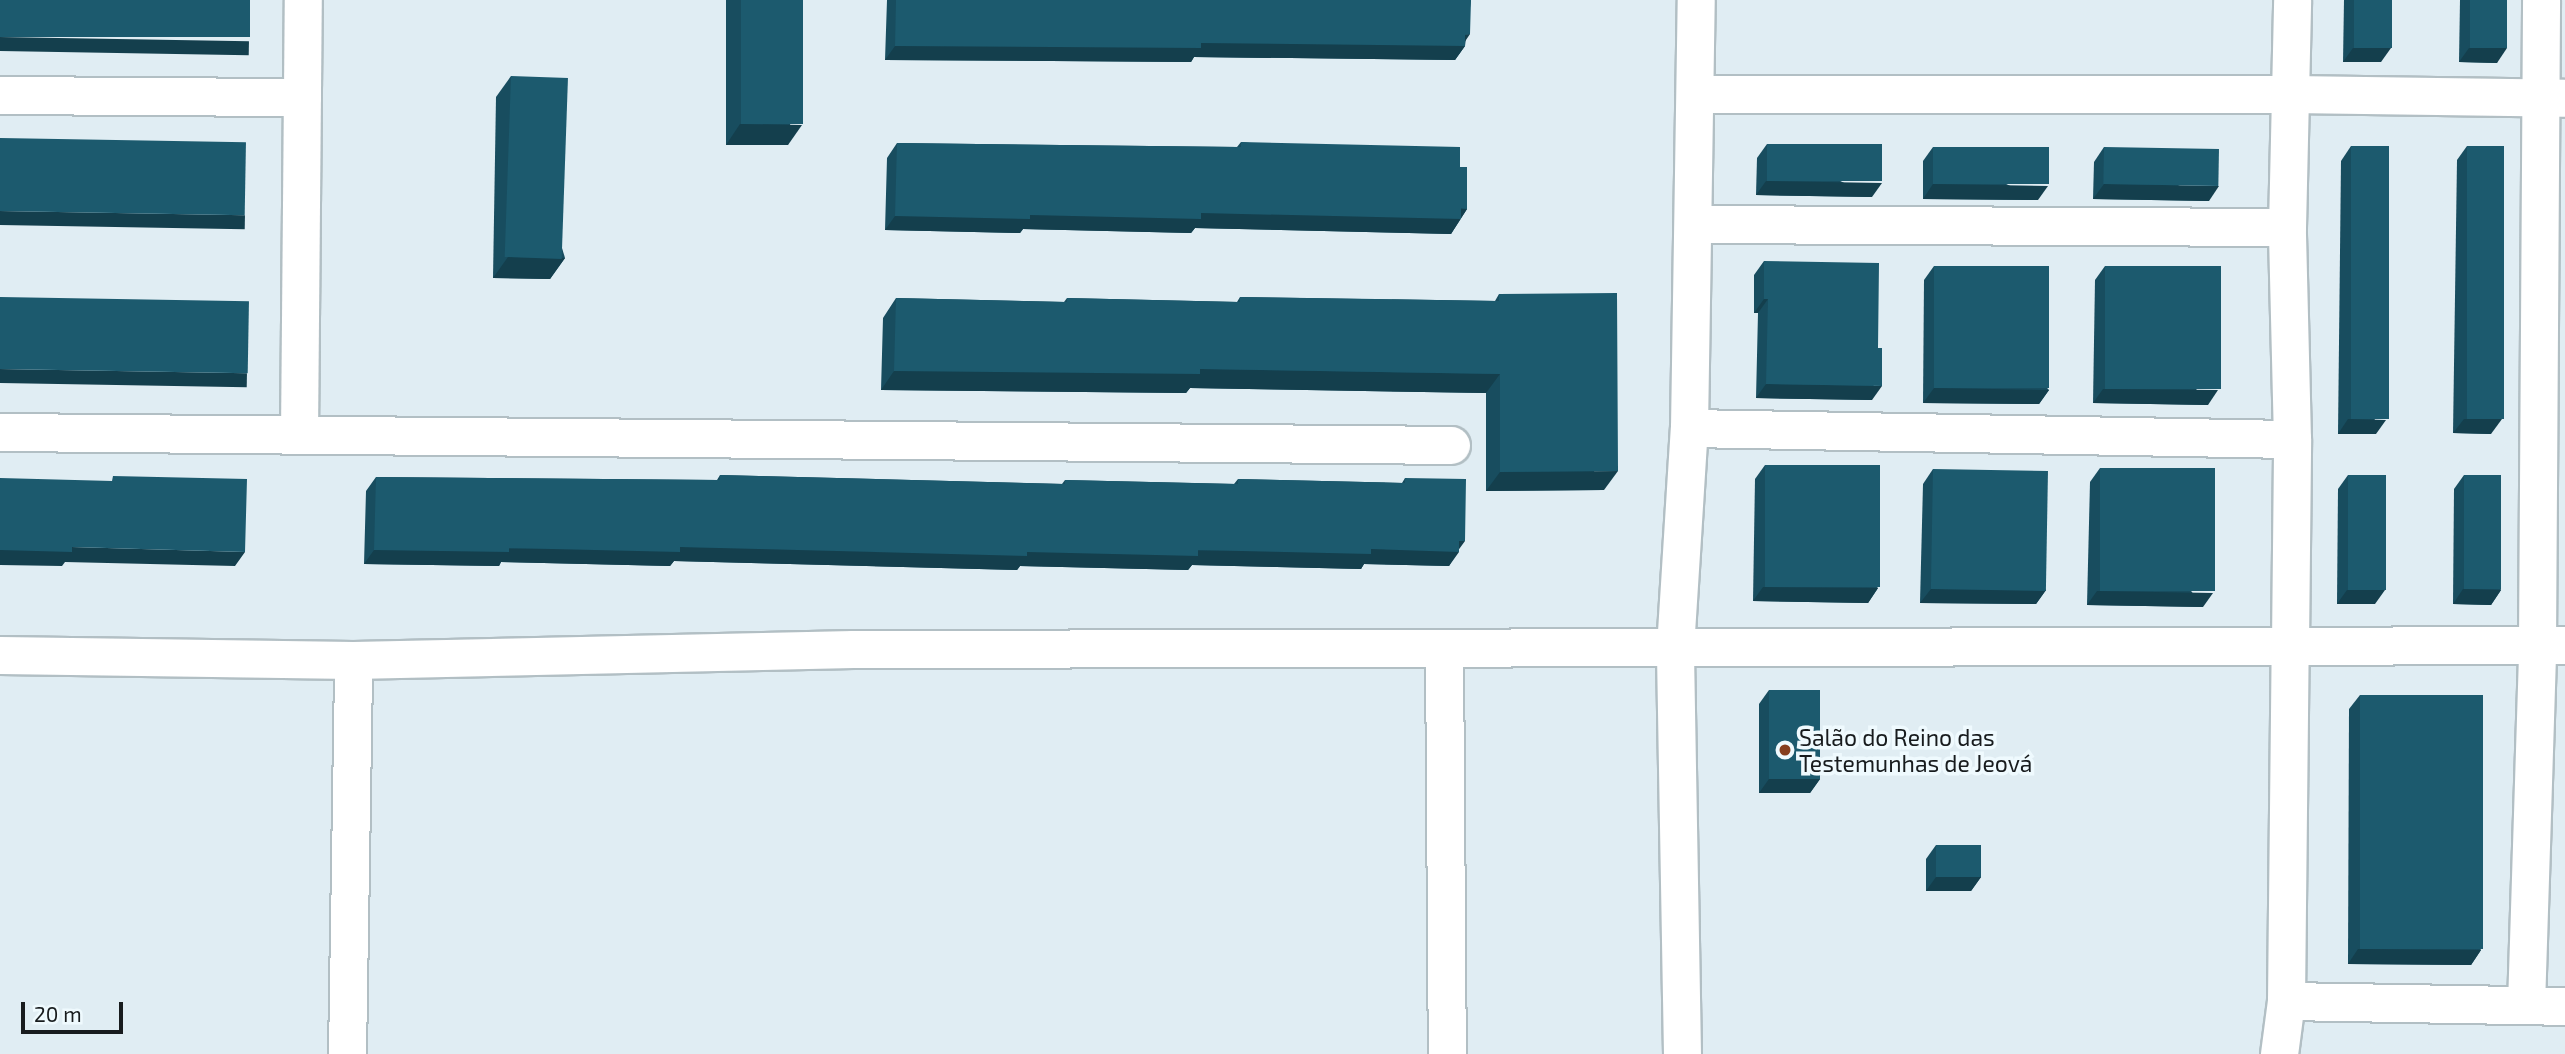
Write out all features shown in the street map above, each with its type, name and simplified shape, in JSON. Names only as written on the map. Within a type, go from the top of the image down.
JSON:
[{"type":"street","points":[[299,434],[303,0]]},
{"type":"street","points":[[1682,1054],[1675,648],[1689,428],[1696,0]]},
{"type":"street","points":[[2280,1054],[2286,1001],[2292,439],[2287,227],[2292,0]]},
{"type":"street","points":[[2526,1005],[2551,645],[2553,98],[2541,0]]},
{"type":"street","points":[[1696,94],[2291,94],[2553,98]]},
{"type":"street","points":[[0,95],[302,97]]},
{"type":"street","points":[[1694,224],[2287,227]]},
{"type":"street","points":[[1689,428],[2292,439]]},
{"type":"street","points":[[0,432],[1451,446]]},
{"type":"street","points":[[0,655],[353,660],[853,649],[2551,645]]},
{"type":"street","points":[[1444,648],[1447,1054]]},
{"type":"street","points":[[347,1054],[353,660]]},
{"type":"street","points":[[2286,1001],[2565,1006]]},
{"type":"building","points":[[0,0],[250,0],[250,37],[0,37]]},
{"type":"building","points":[[741,0],[803,0],[803,124],[741,124]]},
{"type":"building","points":[[896,0],[1471,0],[1470,34],[1465,35],[1465,46],[1201,43],[1201,48],[895,46]]},
{"type":"building","points":[[2354,0],[2392,0],[2392,48],[2354,48]]},
{"type":"building","points":[[2470,0],[2507,0],[2507,48],[2470,48]]},
{"type":"building","points":[[511,76],[568,78],[562,259],[505,257]]},
{"type":"building","points":[[0,138],[246,142],[245,215],[0,211]]},
{"type":"building","points":[[1241,142],[1460,147],[1460,167],[1467,167],[1467,209],[1461,208],[1461,219],[1201,213],[1201,219],[1030,215],[1030,219],[895,216],[897,143],[1241,147]]},
{"type":"building","points":[[1767,144],[1882,144],[1882,181],[1767,181]]},
{"type":"building","points":[[2351,146],[2389,146],[2389,419],[2351,419]]},
{"type":"building","points":[[2467,146],[2504,146],[2504,419],[2467,419]]},
{"type":"building","points":[[1933,147],[2049,147],[2049,184],[1933,184]]},
{"type":"building","points":[[2104,147],[2219,149],[2218,186],[2103,184]]},
{"type":"building","points":[[1764,261],[1879,263],[1878,348],[1882,348],[1882,386],[1766,384],[1768,299],[1764,299]]},
{"type":"building","points":[[1934,266],[2049,266],[2049,388],[1934,388]]},
{"type":"building","points":[[2105,266],[2221,266],[2221,389],[2105,389]]},
{"type":"building","points":[[1617,293],[1618,471],[1500,472],[1500,374],[1200,369],[1200,374],[894,371],[896,298],[1067,302],[1067,298],[1240,302],[1240,297],[1499,301],[1499,294]]},
{"type":"building","points":[[0,297],[249,301],[248,373],[0,369]]},
{"type":"building","points":[[1765,465],[1880,465],[1880,587],[1765,587]]},
{"type":"building","points":[[2100,468],[2215,468],[2215,591],[2100,591]]},
{"type":"building","points":[[1933,469],[2048,471],[2046,591],[1931,589]]},
{"type":"building","points":[[720,475],[1065,484],[1065,480],[1238,484],[1238,479],[1405,483],[1405,478],[1466,479],[1465,541],[1459,541],[1459,552],[1371,549],[1371,554],[1198,550],[1198,556],[1027,552],[1027,556],[680,547],[680,552],[509,548],[509,552],[374,550],[376,477],[720,480]]},
{"type":"building","points":[[2348,475],[2386,475],[2386,590],[2348,590]]},
{"type":"building","points":[[2464,475],[2501,475],[2501,589],[2464,589]]},
{"type":"building","points":[[113,476],[247,479],[245,552],[72,547],[72,552],[0,550],[0,478],[112,481]]},
{"type":"building","points":[[1769,690],[1820,690],[1820,779],[1769,779]]},
{"type":"building","points":[[2360,695],[2483,695],[2483,949],[2360,949]]},
{"type":"building","points":[[1936,845],[1981,845],[1981,877],[1936,877]]},
{"type":"place","name":"Salão do Reino das Testemunhas de Jeová","points":[[1785,750]]}]
